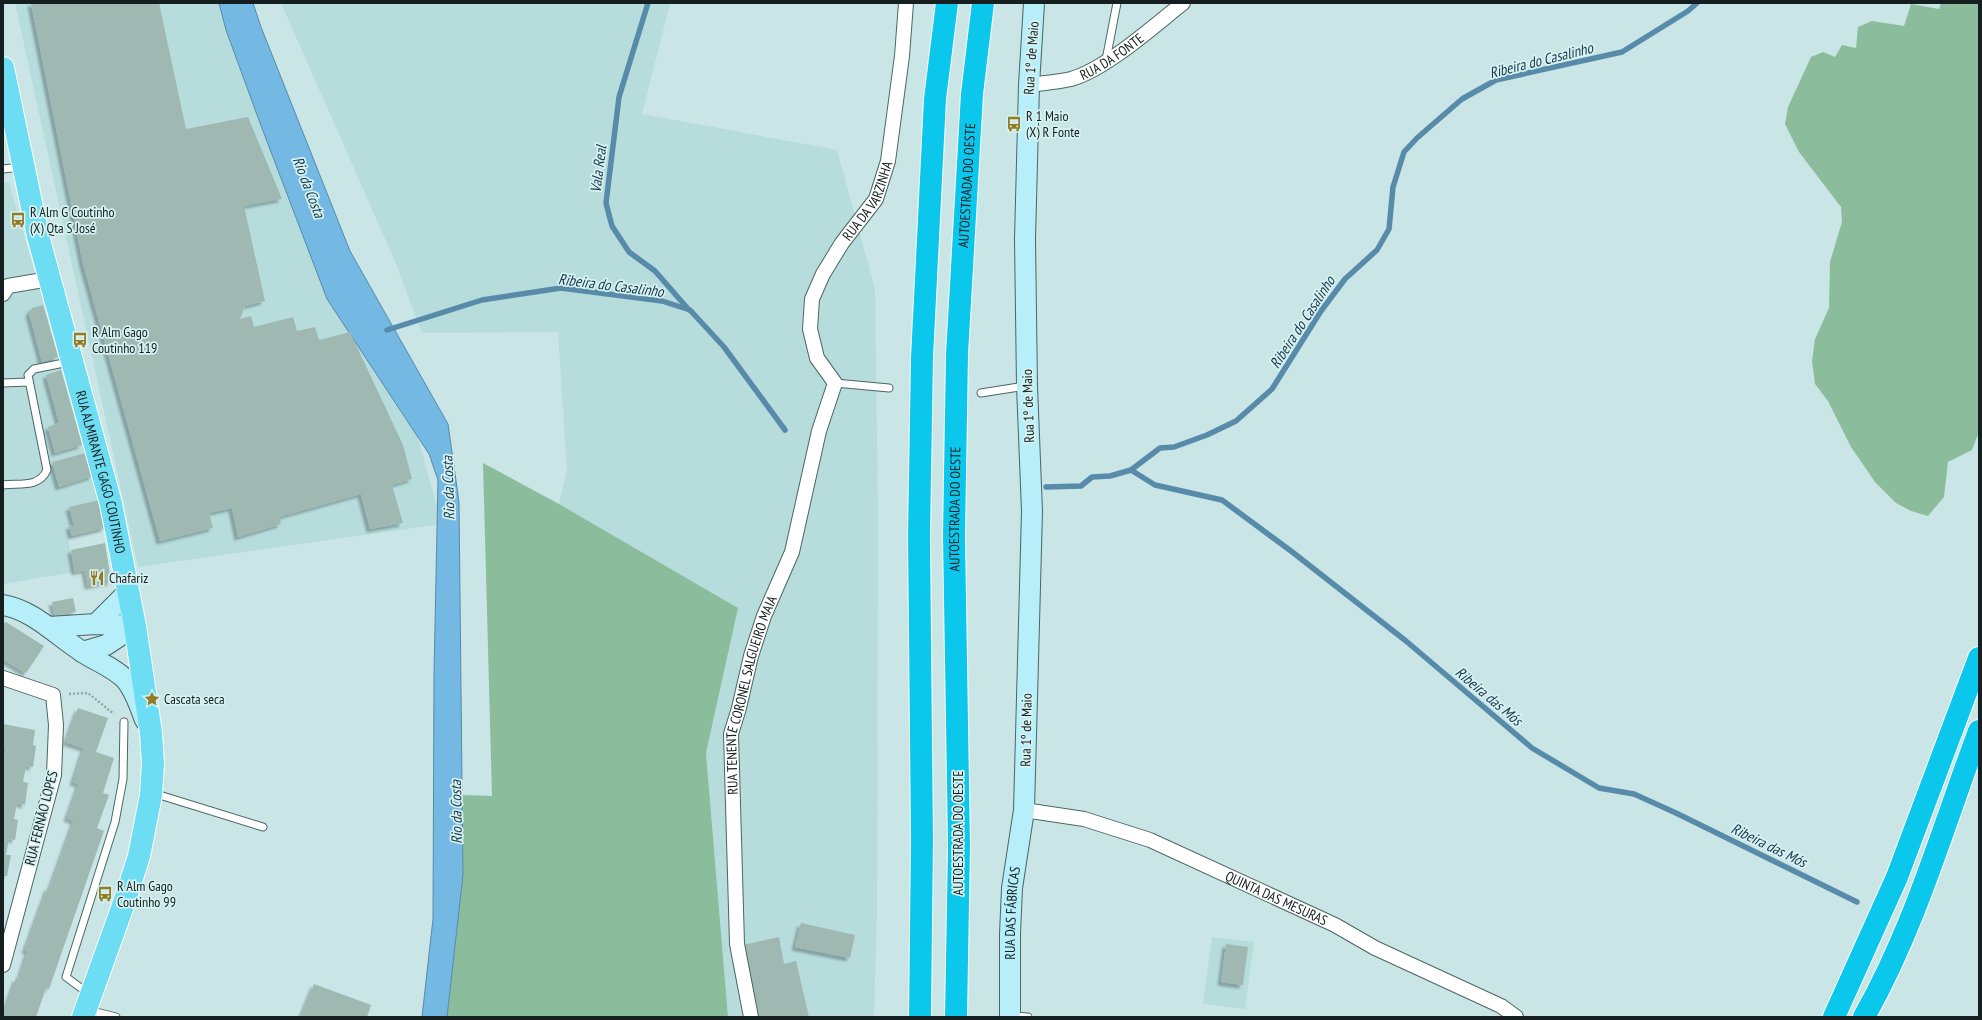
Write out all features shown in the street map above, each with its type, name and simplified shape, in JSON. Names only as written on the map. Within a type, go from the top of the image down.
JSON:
[{"type":"highway","points":[[920,1017],[922,840],[919,536],[922,358],[935,99],[947,3]]},
{"type":"highway","name":"AUTOESTRADA DO OESTE","points":[[956,1017],[959,846],[954,536],[957,354],[972,94],[983,3]]},
{"type":"highway","points":[[1834,1017],[1897,877],[1979,658]]},
{"type":"highway","points":[[1864,1017],[1903,936],[1932,864],[1979,731]]},
{"type":"main road","name":"RUA ALMIRANTE GAGO COUTINHO","points":[[3,68],[13,168],[49,279],[110,504],[135,626],[151,733],[153,763],[151,792],[139,856],[87,1007]]},
{"type":"street","name":"RUA DA VARZINHA","points":[[835,383],[817,358],[810,329],[812,299],[823,274],[842,243],[876,199],[885,169],[902,56],[906,3]]},
{"type":"street","name":"Rua 1º de Maio","points":[[1024,810],[1032,511],[1027,386],[1025,231],[1029,85],[1034,3]]},
{"type":"street","name":"RUA DA FONTE","points":[[1029,85],[1071,79],[1088,72],[1106,61],[1183,3]]},
{"type":"street","points":[[3,294],[8,286],[49,279]]},
{"type":"street","name":"RUA TENENTE CORONEL SALGUEIRO MAIA","points":[[752,1017],[737,944],[731,734],[739,708],[750,656],[764,616],[792,552],[819,431],[835,383]]},
{"type":"street","points":[[96,624],[128,592]]},
{"type":"street","points":[[3,605],[16,607],[49,627],[82,652],[110,667],[125,680],[133,692],[151,733]]},
{"type":"street","points":[[49,627],[96,624],[135,626]]},
{"type":"street","points":[[82,652],[106,645],[135,626]]},
{"type":"street","points":[[3,678],[53,695]]},
{"type":"street","name":"RUA FERNÃO LOPES","points":[[3,965],[7,933],[54,775],[56,725],[53,695]]},
{"type":"street","name":"RUA DAS FÁBRICAS","points":[[1016,1017],[1010,934],[1012,888],[1024,810]]},
{"type":"street","name":"QUINTA DAS MESURAS","points":[[1024,810],[1084,818],[1150,840],[1335,925],[1375,948],[1501,1006],[1516,1017]]},
{"type":"lane","points":[[1106,61],[1117,3]]},
{"type":"lane","points":[[3,484],[37,482],[44,478],[47,470],[28,382],[28,375],[34,369],[71,361]]},
{"type":"lane","points":[[3,383],[28,382]]},
{"type":"lane","points":[[835,383],[889,388]]},
{"type":"lane","points":[[982,393],[1027,386]]},
{"type":"lane","points":[[116,1017],[87,1007],[66,977],[115,822],[123,779],[124,722]]},
{"type":"lane","points":[[151,792],[263,827]]},
{"type":"path","points":[[53,695],[88,693],[124,722]]},
{"type":"shaded area","points":[[15,3],[231,3],[406,396],[442,524],[138,567]]},
{"type":"shaded area","points":[[281,3],[670,3],[642,114],[837,150],[875,289],[878,517],[877,911],[874,1017],[728,1017],[706,753],[738,608],[559,504],[567,470],[558,332],[422,333],[395,261]]},
{"type":"shaded area","points":[[3,182],[9,183],[63,370],[89,449],[109,528],[68,538],[74,572],[3,584]]},
{"type":"shaded area","points":[[1212,937],[1254,942],[1245,1009],[1203,1004]]},
{"type":"green space","points":[[1941,3],[1979,3],[1979,432],[1972,450],[1948,462],[1944,497],[1928,516],[1911,511],[1896,503],[1875,482],[1851,447],[1828,401],[1815,384],[1812,361],[1815,339],[1829,308],[1830,262],[1842,222],[1841,207],[1799,152],[1785,124],[1788,107],[1811,57],[1823,52],[1835,57],[1842,45],[1856,48],[1858,27],[1872,21],[1904,26],[1911,4],[1939,9]]},
{"type":"green space","points":[[483,463],[559,504],[738,608],[706,753],[728,1017],[447,1017],[463,875],[462,795],[492,796]]},
{"type":"water","name":"Rio da Costa","points":[[219,3],[253,3],[261,27],[350,251],[448,424],[459,502],[463,875],[447,1017],[422,1017],[433,919],[434,674],[438,480],[429,454],[327,299],[226,30]]},
{"type":"building","points":[[31,3],[159,3],[186,129],[248,117],[282,199],[244,206],[265,301],[245,306],[240,319],[251,316],[254,327],[293,317],[297,331],[315,327],[319,340],[350,332],[403,445],[412,479],[392,485],[403,523],[370,529],[361,494],[279,517],[281,524],[238,537],[232,508],[209,513],[213,528],[160,541],[83,264]]},
{"type":"building","points":[[43,305],[58,357],[42,362],[29,313],[32,308]]},
{"type":"building","points":[[61,370],[82,445],[55,453],[48,427],[59,423],[46,375]]},
{"type":"building","points":[[86,453],[93,476],[59,487],[52,462]]},
{"type":"building","points":[[100,500],[105,528],[72,536],[69,526],[74,525],[69,507]]},
{"type":"building","points":[[105,543],[111,582],[88,586],[85,570],[75,572],[71,550]]},
{"type":"building","points":[[73,598],[76,612],[55,616],[52,602]]},
{"type":"building","points":[[6,622],[44,646],[26,673],[3,659],[3,624]]},
{"type":"building","points":[[78,708],[108,718],[96,752],[114,758],[103,793],[109,795],[97,828],[104,831],[49,989],[46,988],[36,1017],[3,1017],[16,978],[19,979],[28,951],[25,950],[48,887],[50,888],[74,821],[67,818],[79,784],[73,782],[84,748],[66,742]]},
{"type":"building","points":[[3,724],[35,730],[33,745],[36,746],[33,767],[26,766],[23,782],[28,783],[25,805],[17,803],[14,819],[18,820],[15,840],[9,839],[6,855],[11,855],[7,876],[3,876],[3,762],[6,749],[3,749]]},
{"type":"building","points":[[801,923],[855,935],[850,958],[795,947]]},
{"type":"building","points":[[779,937],[784,964],[796,961],[809,1017],[758,1017],[743,945]]},
{"type":"building","points":[[1226,944],[1248,947],[1243,985],[1221,982]]},
{"type":"building","points":[[314,984],[371,1005],[367,1017],[301,1017]]},
{"type":"waterway","name":"Vala Real","points":[[648,3],[619,97],[606,203],[612,226],[629,252],[655,271],[689,310]]},
{"type":"waterway","name":"Ribeira do Casalinho","points":[[1046,487],[1081,486],[1092,477],[1110,476],[1131,470],[1160,448],[1174,447],[1207,435],[1236,421],[1272,389],[1321,311],[1345,279],[1377,250],[1389,229],[1393,187],[1404,152],[1417,138],[1462,99],[1496,80],[1622,52],[1688,11],[1697,3]]},
{"type":"waterway","name":"Ribeira do Casalinho","points":[[387,330],[482,300],[561,288],[662,301],[690,310],[724,347],[785,430]]},
{"type":"waterway","name":"Ribeira das Mós","points":[[1131,470],[1155,485],[1222,500],[1291,551],[1406,641],[1532,748],[1599,788],[1634,794],[1676,813],[1857,902]]},
{"type":"place","name":"R 1 Maio (X) R Fonte","points":[[1014,124]]},
{"type":"place","name":"R Alm G Coutinho (X) Qta S José","points":[[18,220]]},
{"type":"place","name":"R Alm Gago Coutinho 119","points":[[80,340]]},
{"type":"place","name":"Chafariz","points":[[97,578]]},
{"type":"place","name":"Cascata seca","points":[[152,699]]},
{"type":"place","name":"R Alm Gago Coutinho 99","points":[[105,894]]}]
